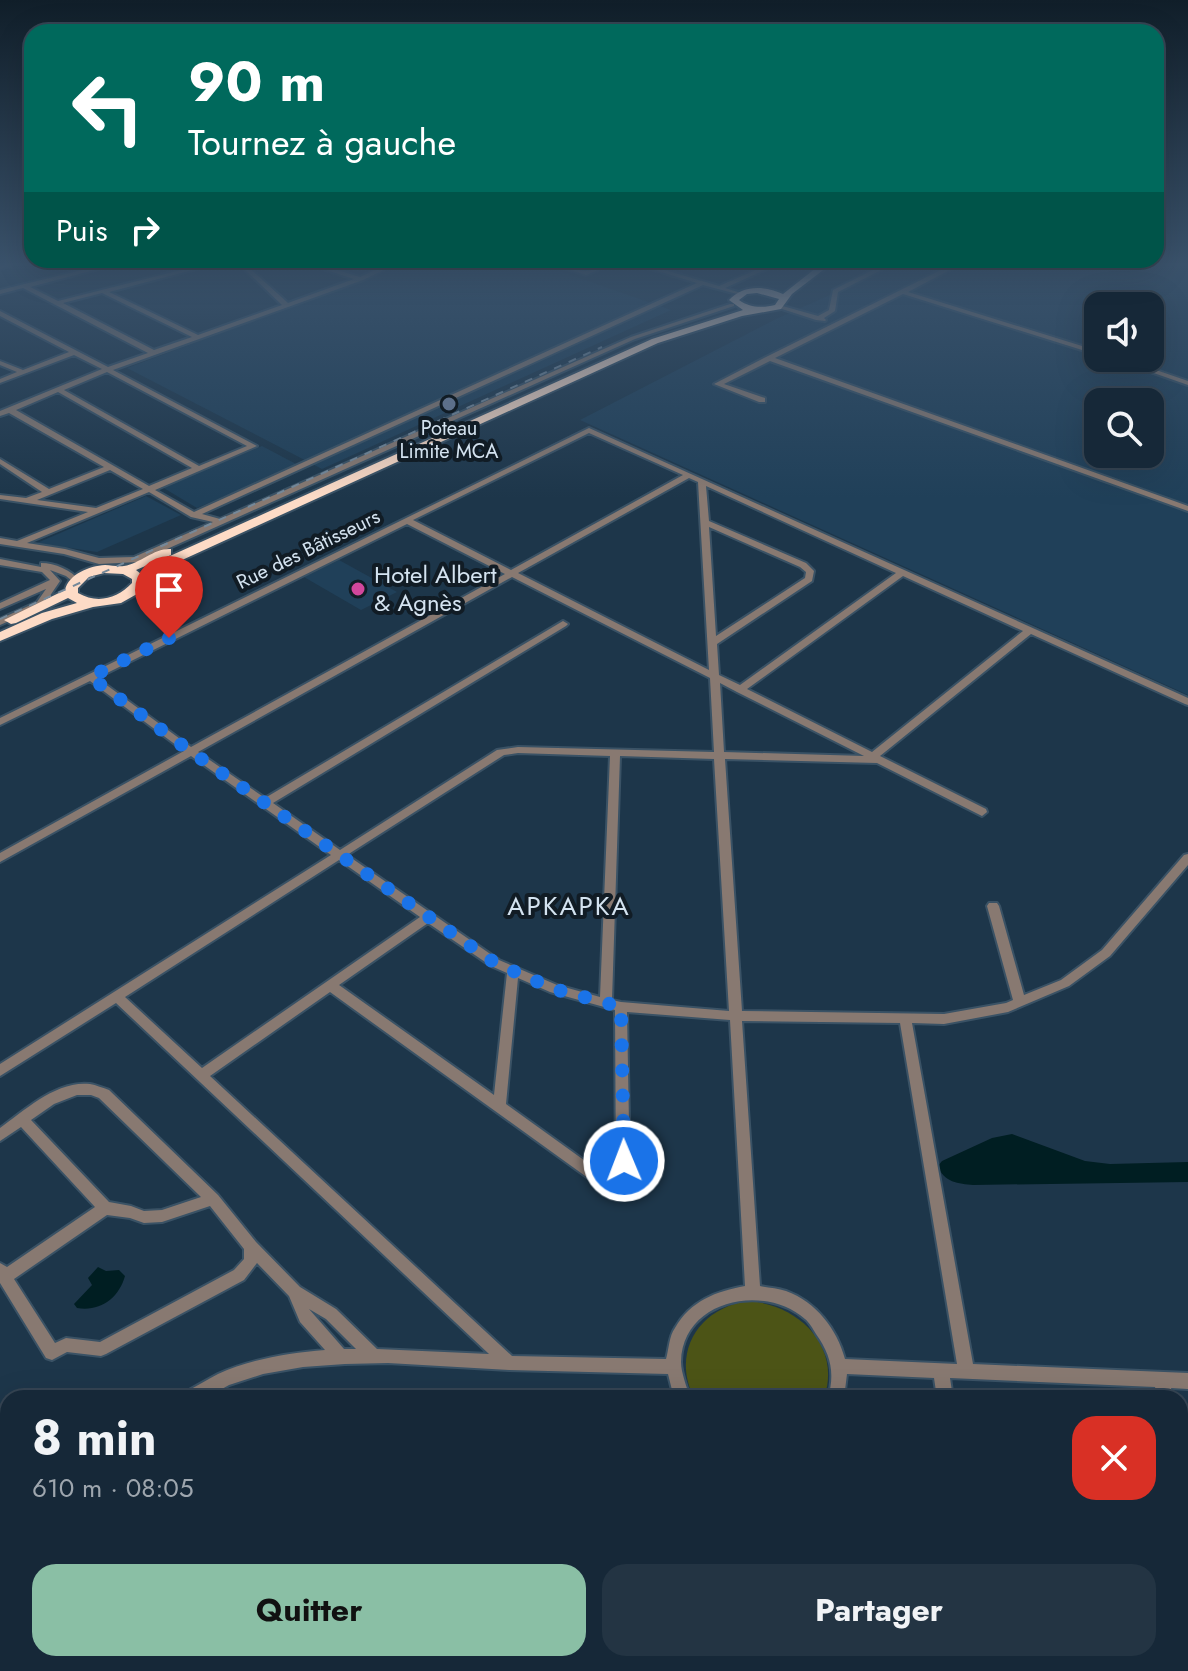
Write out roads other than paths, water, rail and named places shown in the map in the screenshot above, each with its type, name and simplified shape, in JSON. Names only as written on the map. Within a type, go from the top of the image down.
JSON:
[{"type":"highway","points":[[126,570],[635,342]]},
{"type":"highway","points":[[0,637],[57,613],[121,598],[165,563],[653,342]]},
{"type":"highway","points":[[0,624],[104,569],[126,570],[136,574],[139,581]]},
{"type":"highway","points":[[74,586],[75,598],[92,603]]},
{"type":"street","points":[[15,546],[253,446],[56,342]]},
{"type":"street","points":[[133,342],[154,353]]},
{"type":"street","points":[[0,414],[108,369],[184,342]]},
{"type":"street","points":[[194,515],[574,342]]},
{"type":"street","points":[[0,544],[99,561],[135,560],[624,342]]},
{"type":"street","points":[[762,400],[718,384],[800,342]]},
{"type":"street","points":[[1063,342],[1084,349]]},
{"type":"street","points":[[0,381],[75,352]]},
{"type":"street","points":[[768,358],[1188,509]]},
{"type":"street","points":[[0,363],[22,372]]},
{"type":"street","points":[[1155,372],[1188,383]]},
{"type":"street","points":[[58,389],[199,469]]},
{"type":"street","points":[[10,410],[194,515],[223,522]]},
{"type":"street","name":"Rue des Bâtisseurs","points":[[0,722],[589,430],[689,475]]},
{"type":"street","points":[[0,461],[48,492]]},
{"type":"street","points":[[29,501],[111,467]]},
{"type":"street","points":[[0,858],[689,475],[1188,702]]},
{"type":"street","points":[[702,481],[753,1291]]},
{"type":"street","points":[[0,497],[98,511]]},
{"type":"street","points":[[406,520],[982,812]]},
{"type":"street","points":[[705,522],[803,565],[810,571],[809,579],[712,643]]},
{"type":"street","points":[[15,546],[104,569]]},
{"type":"street","points":[[0,556],[58,568],[74,586]]},
{"type":"street","points":[[0,562],[45,570],[56,581]]},
{"type":"street","points":[[740,690],[902,572]]},
{"type":"street","points":[[0,606],[56,581]]},
{"type":"street","points":[[0,624],[40,604],[56,581]]},
{"type":"street","points":[[265,803],[563,624]]},
{"type":"street","points":[[0,1071],[501,752],[876,758],[1030,630]]},
{"type":"street","points":[[90,677],[190,751],[428,917],[513,971],[554,989],[621,1007],[736,1016],[944,1019],[980,1014],[1065,983],[1106,953],[1188,858]]},
{"type":"street","points":[[606,1003],[615,754]]},
{"type":"street","points":[[993,906],[1020,1001]]},
{"type":"street","points":[[200,1076],[428,917]]},
{"type":"street","points":[[499,1108],[513,971]]},
{"type":"street","points":[[330,985],[606,1186],[621,1185],[624,1161],[621,1007]]},
{"type":"street","points":[[117,997],[509,1363]]},
{"type":"street","points":[[905,1018],[966,1371]]},
{"type":"street","points":[[0,1135],[71,1090],[92,1088],[104,1094],[213,1199],[251,1247],[295,1292],[321,1306],[372,1354]]},
{"type":"street","points":[[23,1120],[105,1208],[153,1217],[213,1199]]},
{"type":"street","points":[[105,1208],[3,1274],[52,1353],[66,1345],[101,1349],[239,1275],[251,1261],[251,1247]]},
{"type":"street","points":[[680,1390],[674,1367],[683,1329],[700,1309],[723,1295],[753,1291],[790,1300],[813,1316],[830,1339],[839,1366],[837,1390]]},
{"type":"street","points":[[295,1292],[305,1317],[341,1357]]},
{"type":"street","points":[[204,1390],[226,1377],[253,1368],[372,1354],[509,1363],[674,1367]]},
{"type":"street","points":[[839,1366],[1188,1381]]},
{"type":"street","points":[[941,1372],[944,1390]]},
{"type":"street","points":[[1161,1380],[1164,1390]]},
{"type":"railway","points":[[0,619],[602,347]]},
{"type":"place","name":"Poteau Limite MCA","points":[[449,404]]},
{"type":"place","name":"Hotel Albert & Agnès","points":[[358,589]]},
{"type":"district","name":"APKAPKA","points":[[569,906]]}]
